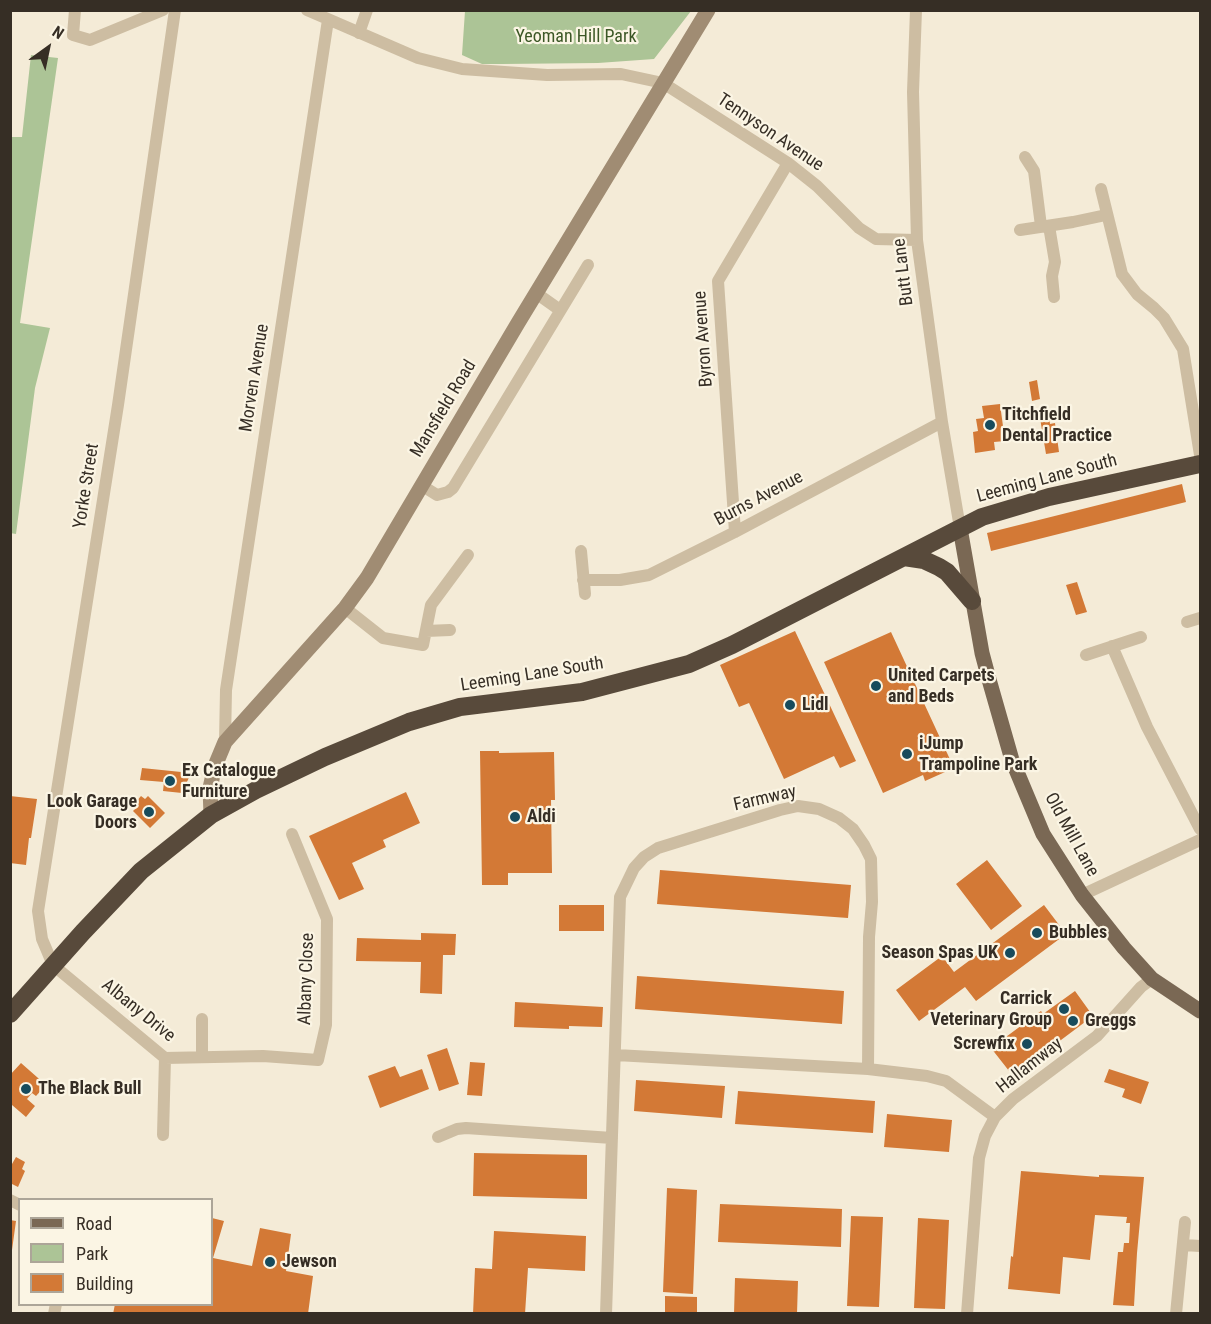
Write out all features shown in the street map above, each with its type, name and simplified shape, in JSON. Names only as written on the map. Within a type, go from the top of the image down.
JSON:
[{"type":"highway","name":"Leeming Lane South","points":[[10,1014],[141,871],[211,815],[256,790],[325,757],[409,722],[460,707],[582,692],[689,664],[732,645],[991,514],[1049,496],[1200,464]]},
{"type":"highway","points":[[904,557],[924,560],[939,567],[972,601]]},
{"type":"main road","name":"Mansfield Road","points":[[211,815],[210,788],[215,766],[225,742],[345,608],[367,578],[536,293],[708,10]]},
{"type":"main road","name":"Old Mill Lane","points":[[960,528],[982,653],[1012,760],[1043,834],[1082,895],[1124,948],[1152,979],[1200,1011]]},
{"type":"street","points":[[75,10],[73,35],[90,40],[163,10]]},
{"type":"street","name":"Yorke Street","points":[[53,965],[42,939],[38,911],[118,405],[175,10]]},
{"type":"street","points":[[307,10],[418,58],[462,69],[548,75],[621,74],[663,83]]},
{"type":"street","points":[[358,33],[366,10]]},
{"type":"street","name":"Butt Lane","points":[[916,10],[913,92],[917,240],[942,422],[960,528]]},
{"type":"street","name":"Morven Avenue","points":[[225,742],[226,690],[328,20]]},
{"type":"street","name":"Tennyson Avenue","points":[[663,83],[788,163],[817,186],[859,228],[876,239],[917,240]]},
{"type":"street","points":[[1025,157],[1034,171],[1055,261],[1052,276],[1054,297]]},
{"type":"street","name":"Byron Avenue","points":[[735,532],[718,281],[788,163]]},
{"type":"street","points":[[1101,189],[1122,273],[1137,294],[1164,318],[1183,348],[1200,455]]},
{"type":"street","points":[[1020,230],[1106,215]]},
{"type":"street","points":[[421,486],[437,495],[453,488],[588,265]]},
{"type":"street","points":[[536,293],[560,310]]},
{"type":"street","name":"Burns Avenue","points":[[583,580],[620,580],[649,575],[942,422]]},
{"type":"street","points":[[581,551],[585,594]]},
{"type":"street","points":[[345,608],[383,638],[423,645],[431,605],[468,555]]},
{"type":"street","points":[[1187,622],[1200,618]]},
{"type":"street","points":[[426,631],[450,630]]},
{"type":"street","points":[[1086,655],[1140,637]]},
{"type":"street","points":[[1112,646],[1147,728],[1200,829]]},
{"type":"street","name":"Farmway","points":[[606,1314],[621,897],[634,868],[644,857],[658,848],[780,810],[798,807],[819,808],[839,818],[853,829],[871,859],[868,1069]]},
{"type":"street","name":"Albany Close","points":[[292,834],[327,919],[326,1025],[318,1060]]},
{"type":"street","points":[[1082,895],[1200,840]]},
{"type":"street","name":"Albany Drive","points":[[53,965],[165,1058],[263,1056],[318,1060]]},
{"type":"street","name":"Hallamway","points":[[967,1314],[979,1158],[985,1136],[995,1117],[1013,1099],[1097,1036],[1141,987],[1152,979]]},
{"type":"street","points":[[202,1019],[202,1056]]},
{"type":"street","points":[[616,1054],[868,1069],[927,1076],[946,1081],[995,1117]]},
{"type":"street","points":[[163,1135],[165,1058]]},
{"type":"street","points":[[438,1137],[457,1129],[466,1128],[612,1138]]},
{"type":"street","points":[[1176,1314],[1185,1222]]},
{"type":"street","points":[[1184,1245],[1200,1246]]},
{"type":"green space","name":"Yeoman Hill Park","points":[[465,10],[691,11],[654,59],[598,63],[482,64],[462,55]]},
{"type":"green space","points":[[31,55],[58,58],[20,323],[50,328],[35,388],[16,534],[10,533],[10,137],[22,137]]},
{"type":"building","points":[[1037,380],[1040,399],[1032,401],[1029,382]]},
{"type":"building","name":"Titchfield Dental Practice","points":[[1000,404],[1005,441],[994,442],[995,450],[975,453],[973,432],[978,431],[976,419],[984,418],[982,406]]},
{"type":"building","points":[[1048,410],[1050,424],[1055,423],[1059,452],[1046,454],[1039,412]]},
{"type":"building","points":[[1182,484],[1186,502],[991,551],[987,533]]},
{"type":"building","points":[[1077,582],[1087,612],[1076,615],[1066,585]]},
{"type":"building","name":"Lidl","points":[[795,631],[856,761],[840,768],[834,756],[784,779],[749,703],[739,707],[720,665]]},
{"type":"building","points":[[891,632],[954,768],[925,781],[923,775],[883,793],[824,662]]},
{"type":"building","name":"Aldi","points":[[480,751],[554,752],[555,800],[551,800],[552,873],[508,873],[508,885],[482,885]]},
{"type":"building","name":"Ex Catalogue Furniture","points":[[142,768],[191,773],[182,793],[163,791],[164,782],[140,780]]},
{"type":"building","points":[[406,792],[420,823],[383,840],[386,847],[352,863],[364,889],[339,900],[309,836]]},
{"type":"building","points":[[10,796],[37,799],[26,865],[10,863]]},
{"type":"building","name":"Look Garage Doors","points":[[141,796],[145,799],[148,796],[165,813],[150,828],[133,811],[137,807],[134,804]]},
{"type":"building","points":[[987,860],[1022,906],[991,930],[956,884]]},
{"type":"building","points":[[660,870],[851,885],[848,918],[657,904]]},
{"type":"building","points":[[559,905],[604,905],[604,931],[559,931]]},
{"type":"building","points":[[1044,905],[1066,934],[976,1001],[965,987],[919,1021],[896,990],[942,956],[954,972]]},
{"type":"building","points":[[421,933],[456,934],[455,955],[443,955],[442,994],[420,993],[421,962],[356,961],[357,938],[421,940]]},
{"type":"building","points":[[637,976],[844,991],[842,1024],[635,1009]]},
{"type":"building","name":"Screwfix","points":[[1075,991],[1093,1016],[1013,1076],[991,1048],[1041,1011],[1043,1014]]},
{"type":"building","points":[[515,1002],[603,1007],[602,1027],[569,1026],[569,1029],[514,1027]]},
{"type":"building","points":[[447,1048],[459,1084],[439,1091],[427,1055]]},
{"type":"building","points":[[470,1062],[485,1063],[482,1096],[467,1095]]},
{"type":"building","name":"The Black Bull","points":[[21,1063],[46,1085],[36,1096],[32,1093],[27,1099],[35,1106],[26,1117],[12,1105],[10,1107],[10,1075]]},
{"type":"building","points":[[395,1066],[400,1077],[422,1069],[429,1089],[380,1108],[368,1076]]},
{"type":"building","points":[[1109,1069],[1149,1082],[1141,1104],[1122,1097],[1125,1089],[1104,1082]]},
{"type":"building","points":[[636,1080],[725,1086],[722,1118],[634,1111]]},
{"type":"building","points":[[738,1091],[875,1101],[873,1133],[735,1124]]},
{"type":"building","points":[[887,1114],[952,1120],[949,1152],[884,1147]]},
{"type":"building","points":[[474,1153],[587,1155],[587,1199],[473,1196]]},
{"type":"building","points":[[16,1157],[25,1162],[22,1169],[25,1171],[18,1187],[10,1183],[10,1163],[12,1164]]},
{"type":"building","points":[[1021,1171],[1099,1177],[1099,1175],[1144,1177],[1134,1306],[1113,1305],[1118,1252],[1123,1252],[1124,1243],[1129,1243],[1130,1223],[1126,1223],[1127,1217],[1095,1215],[1090,1260],[1063,1257],[1060,1294],[1008,1289]]},
{"type":"building","points":[[667,1188],[697,1190],[693,1294],[663,1292]]},
{"type":"building","points":[[720,1204],[842,1209],[841,1247],[718,1242]]},
{"type":"building","points":[[851,1216],[883,1217],[879,1307],[847,1306]]},
{"type":"building","name":"Jewson","points":[[213,1218],[224,1221],[213,1258]]},
{"type":"building","points":[[918,1218],[949,1220],[945,1309],[914,1308]]},
{"type":"building","points":[[10,1220],[16,1221],[12,1250],[10,1250]]},
{"type":"building","name":"Jewson","points":[[260,1228],[291,1234],[286,1271],[313,1276],[308,1314],[113,1314],[115,1306],[213,1306],[213,1258],[252,1266]]},
{"type":"building","points":[[494,1231],[586,1236],[585,1271],[528,1268],[525,1314],[473,1314],[475,1268],[492,1269]]},
{"type":"building","points":[[735,1278],[798,1281],[797,1314],[734,1314]]},
{"type":"building","points":[[665,1296],[697,1297],[697,1314],[665,1314]]},
{"type":"place","name":"Titchfield Dental Practice","points":[[990,425]]},
{"type":"place","name":"United Carpets and Beds","points":[[876,686]]},
{"type":"place","name":"Lidl","points":[[790,705]]},
{"type":"place","name":"iJump Trampoline Park","points":[[907,754]]},
{"type":"place","name":"Ex Catalogue Furniture","points":[[170,781]]},
{"type":"place","name":"Look Garage Doors","points":[[149,812]]},
{"type":"place","name":"Aldi","points":[[515,817]]},
{"type":"place","name":"Bubbles","points":[[1037,933]]},
{"type":"place","name":"Season Spas UK","points":[[1010,953]]},
{"type":"place","name":"Carrick Veterinary Group","points":[[1064,1009]]},
{"type":"place","name":"Greggs","points":[[1073,1021]]},
{"type":"place","name":"Screwfix","points":[[1027,1044]]},
{"type":"place","name":"The Black Bull","points":[[26,1089]]},
{"type":"place","name":"Jewson","points":[[270,1262]]}]
